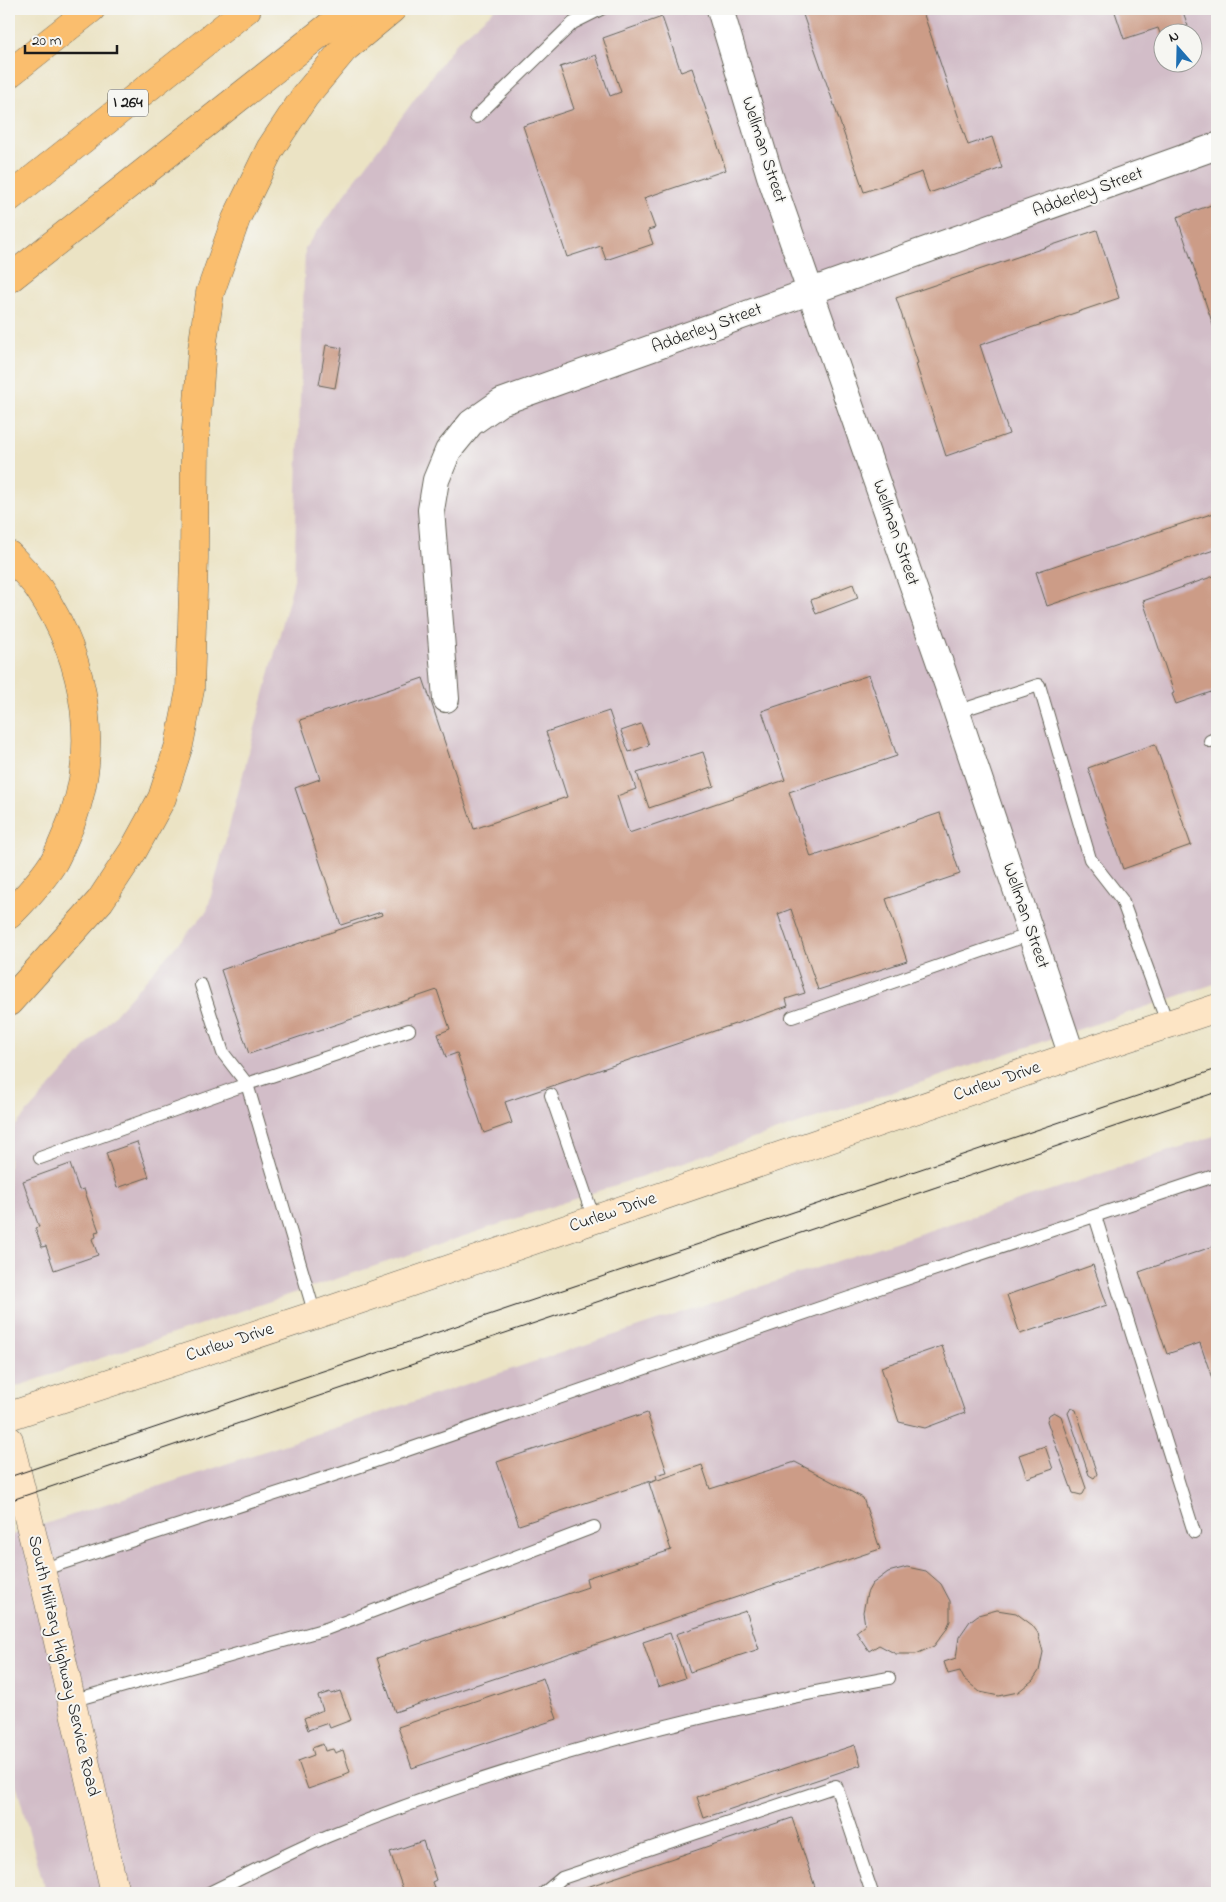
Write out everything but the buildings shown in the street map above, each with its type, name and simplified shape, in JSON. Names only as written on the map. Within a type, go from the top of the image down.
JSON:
[{"type":"highway","points":[[9,74],[91,9]]},
{"type":"highway","name":"I 264","points":[[9,198],[247,9]]},
{"type":"highway","points":[[9,279],[351,9]]},
{"type":"highway","points":[[9,1002],[100,901],[133,851],[162,798],[179,745],[190,690],[195,442],[202,349],[210,293],[236,218],[270,149],[305,96],[344,49],[392,9]]},
{"type":"highway","points":[[9,555],[38,588],[55,617],[75,662],[85,703],[87,744],[82,786],[74,817],[54,862],[31,894],[9,915]]},
{"type":"street","name":"Wellman Street","points":[[720,9],[770,176],[956,712],[1072,1056]]},
{"type":"street","name":"Adderley Street","points":[[446,699],[431,510],[436,480],[448,451],[471,423],[501,402],[1217,146]]},
{"type":"street","name":"Curlew Drive","points":[[9,1416],[315,1315],[1217,1008]]},
{"type":"street","name":"South Military Highway Service Road","points":[[9,1440],[41,1570],[115,1893]]},
{"type":"lane","points":[[476,117],[573,22],[601,9]]},
{"type":"lane","points":[[956,712],[1039,685],[1090,859],[1122,900],[1168,1025]]},
{"type":"lane","points":[[792,1018],[1031,934]]},
{"type":"lane","points":[[201,985],[223,1053],[247,1084],[315,1315]]},
{"type":"lane","points":[[40,1158],[247,1084],[409,1030]]},
{"type":"lane","points":[[551,1095],[594,1219]]},
{"type":"lane","points":[[41,1570],[343,1472],[846,1298],[1217,1175]]},
{"type":"lane","points":[[1096,1216],[1194,1532]]},
{"type":"lane","points":[[71,1701],[326,1629],[594,1527]]},
{"type":"lane","points":[[209,1893],[326,1837],[424,1799],[553,1757],[692,1719],[832,1688],[889,1678]]},
{"type":"lane","points":[[544,1893],[562,1878],[836,1786],[872,1893]]},
{"type":"shaded area","points":[[495,9],[1217,9],[1217,983],[9,1389],[9,1133],[207,911],[294,580],[305,248],[456,43]]},
{"type":"shaded area","points":[[1217,1135],[1217,1893],[46,1893],[9,1759],[9,1536]]},
{"type":"tram line","points":[[9,1477],[1217,1069]]},
{"type":"tram line","points":[[9,1501],[1217,1092]]}]
